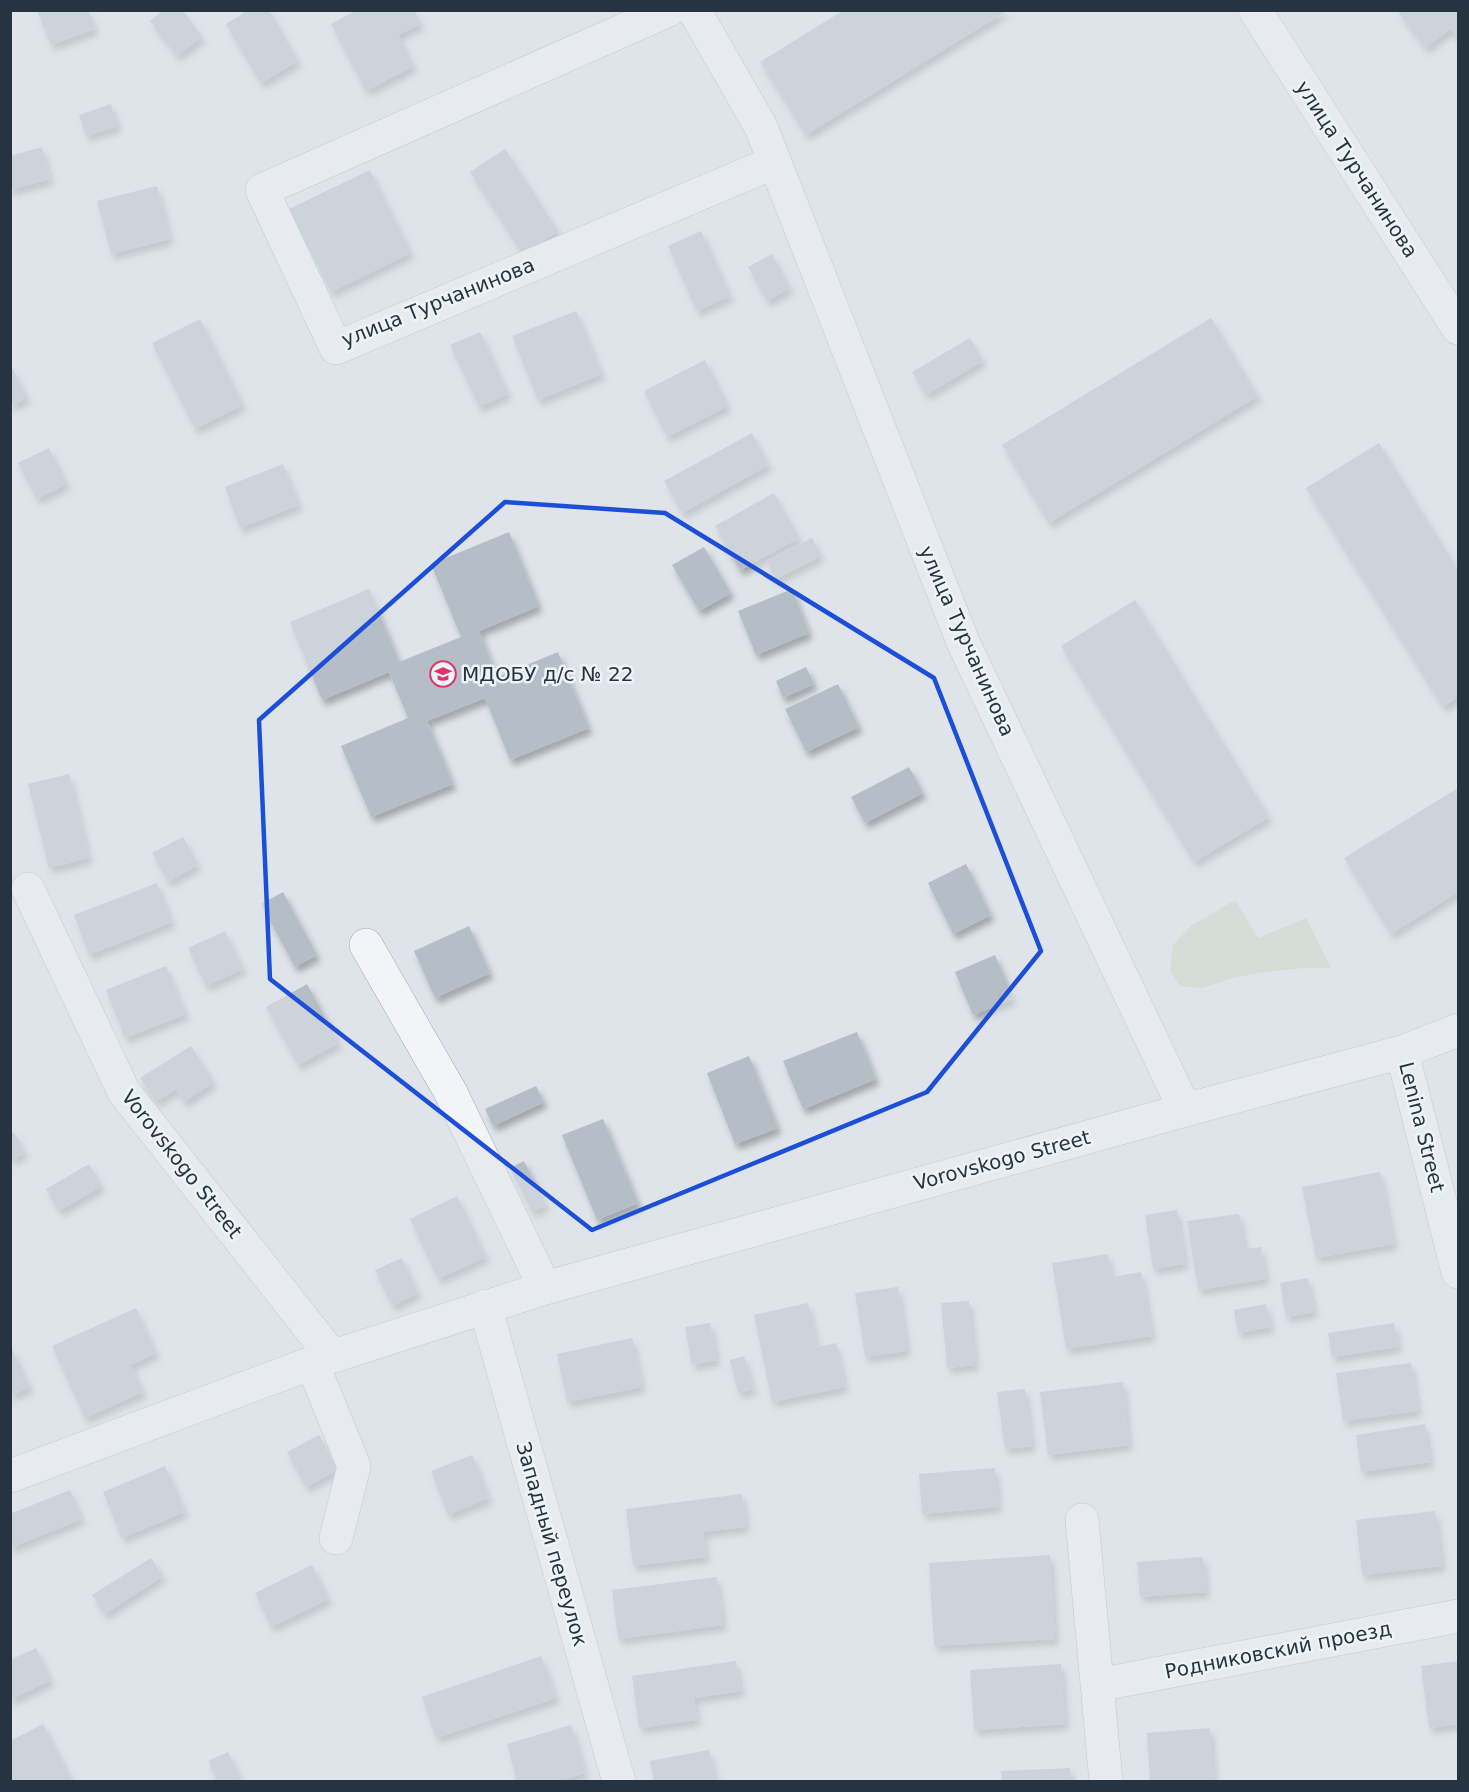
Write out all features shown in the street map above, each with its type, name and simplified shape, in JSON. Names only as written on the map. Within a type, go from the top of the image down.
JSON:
[{"type":"street","name":"улица Турчанинова","points":[[669,10],[262,190],[336,348],[775,162]]},
{"type":"street","name":"улица Турчанинова","points":[[694,10],[761,126],[963,642],[1185,1110]]},
{"type":"street","name":"улица Турчанинова","points":[[1255,10],[1458,328]]},
{"type":"street","name":"Vorovskogo Street","points":[[28,889],[124,1092],[322,1360]]},
{"type":"street","points":[[366,945],[451,1093],[545,1288]]},
{"type":"street","name":"Vorovskogo Street","points":[[10,1476],[322,1360],[485,1306],[1185,1110],[1402,1052],[1458,1030]]},
{"type":"street","name":"Lenina Street","points":[[1402,1052],[1458,1272]]},
{"type":"street","name":"Западный переулок","points":[[485,1306],[619,1782]]},
{"type":"street","points":[[322,1360],[354,1466],[336,1538]]},
{"type":"street","points":[[1082,1520],[1106,1782]]},
{"type":"street","name":"Родниковский проезд","points":[[1098,1684],[1458,1616]]},
{"type":"highlighted area","points":[[505,502],[665,513],[934,678],[1041,951],[927,1092],[592,1230],[270,979],[259,720]]},
{"type":"green space","points":[[1235,900],[1258,938],[1306,918],[1331,968],[1264,972],[1232,978],[1203,988],[1180,986],[1170,971],[1173,945],[1191,926]]},
{"type":"building","points":[[37,10],[88,10],[95,29],[51,45]]},
{"type":"building","points":[[164,10],[182,10],[202,37],[177,56],[150,21]]},
{"type":"building","points":[[249,10],[269,10],[298,61],[261,83],[226,24]]},
{"type":"building","points":[[357,10],[414,10],[421,24],[398,35],[414,66],[366,91],[331,24]]},
{"type":"building","points":[[844,10],[1008,10],[806,135],[760,62]]},
{"type":"building","points":[[1397,10],[1458,10],[1458,40],[1451,29],[1425,48]]},
{"type":"building","points":[[111,104],[118,126],[86,136],[79,115]]},
{"type":"building","points":[[42,147],[50,179],[10,190],[10,156]]},
{"type":"building","points":[[505,149],[558,231],[523,254],[470,172]]},
{"type":"building","points":[[370,170],[411,253],[331,292],[289,209]]},
{"type":"building","points":[[157,186],[170,239],[111,254],[97,201]]},
{"type":"building","points":[[701,231],[730,296],[697,311],[668,246]]},
{"type":"building","points":[[772,254],[790,288],[767,301],[748,267]]},
{"type":"building","points":[[576,311],[602,374],[538,400],[512,336]]},
{"type":"building","points":[[1211,318],[1258,396],[1049,523],[1002,445]]},
{"type":"building","points":[[200,319],[243,405],[195,429],[152,343]]},
{"type":"building","points":[[480,332],[508,394],[479,407],[450,345]]},
{"type":"building","points":[[970,338],[983,361],[926,395],[912,372]]},
{"type":"building","points":[[705,360],[728,406],[667,437],[644,391]]},
{"type":"building","points":[[13,369],[27,398],[10,406],[10,370]]},
{"type":"building","points":[[752,433],[769,465],[682,513],[664,481]]},
{"type":"building","points":[[1379,443],[1458,570],[1458,697],[1443,707],[1306,488]]},
{"type":"building","points":[[49,448],[67,484],[37,499],[18,463]]},
{"type":"building","points":[[283,464],[299,505],[240,528],[225,487]]},
{"type":"building","points":[[774,493],[799,538],[740,570],[715,526]]},
{"type":"building","name":"МДОБУ д/с № 22","points":[[509,532],[539,606],[479,631],[497,677],[558,652],[589,728],[510,760],[485,698],[427,721],[453,784],[371,817],[341,746],[408,718],[389,672],[322,700],[290,622],[369,589],[399,662],[461,637],[431,564]]},
{"type":"building","points":[[812,538],[821,556],[776,579],[766,561]]},
{"type":"building","points":[[704,547],[731,593],[699,611],[672,565]]},
{"type":"building","points":[[792,589],[809,633],[756,655],[738,611]]},
{"type":"building","points":[[1135,600],[1269,817],[1194,862],[1061,646]]},
{"type":"building","points":[[806,667],[814,684],[783,698],[776,681]]},
{"type":"building","points":[[838,684],[859,727],[806,752],[785,709]]},
{"type":"building","points":[[909,767],[923,793],[865,823],[851,797]]},
{"type":"building","points":[[69,774],[89,858],[49,868],[28,784]]},
{"type":"building","points":[[1458,788],[1458,892],[1391,934],[1344,858]]},
{"type":"building","points":[[183,837],[198,865],[168,882],[152,853]]},
{"type":"building","points":[[966,864],[991,915],[953,934],[928,883]]},
{"type":"building","points":[[157,883],[172,922],[89,955],[74,915]]},
{"type":"building","points":[[283,892],[317,955],[295,967],[261,904]]},
{"type":"building","points":[[469,926],[490,973],[435,998],[414,951]]},
{"type":"building","points":[[225,931],[243,969],[206,986],[188,948]]},
{"type":"building","points":[[995,955],[1013,999],[973,1015],[955,972]]},
{"type":"building","points":[[166,966],[186,1014],[125,1038],[106,990]]},
{"type":"building","points":[[307,984],[339,1043],[298,1065],[266,1007]]},
{"type":"building","points":[[857,1032],[876,1079],[803,1109],[783,1061]]},
{"type":"building","points":[[191,1046],[214,1082],[184,1102],[176,1089],[156,1102],[140,1078]]},
{"type":"building","points":[[749,1056],[778,1128],[735,1144],[707,1073]]},
{"type":"building","points":[[536,1086],[544,1102],[493,1126],[485,1109]]},
{"type":"building","points":[[603,1119],[638,1203],[597,1220],[562,1135]]},
{"type":"building","points":[[14,1132],[25,1153],[10,1160],[10,1134]]},
{"type":"building","points":[[524,1161],[546,1205],[532,1212],[510,1168]]},
{"type":"building","points":[[89,1164],[102,1186],[59,1211],[46,1189]]},
{"type":"building","points":[[1380,1172],[1394,1244],[1316,1258],[1302,1187]]},
{"type":"building","points":[[457,1196],[486,1257],[438,1279],[410,1219]]},
{"type":"building","points":[[1177,1210],[1185,1264],[1153,1269],[1145,1215]]},
{"type":"building","points":[[1239,1214],[1245,1249],[1261,1247],[1266,1279],[1198,1290],[1187,1221]]},
{"type":"building","points":[[1108,1254],[1112,1277],[1141,1272],[1152,1336],[1066,1349],[1052,1263]]},
{"type":"building","points":[[402,1258],[418,1293],[392,1306],[375,1270]]},
{"type":"building","points":[[1308,1278],[1314,1312],[1286,1317],[1280,1283]]},
{"type":"building","points":[[898,1287],[907,1351],[865,1357],[855,1293]]},
{"type":"building","points":[[969,1301],[975,1365],[947,1368],[941,1303]]},
{"type":"building","points":[[808,1303],[817,1347],[836,1343],[845,1387],[772,1402],[754,1315]]},
{"type":"building","points":[[1266,1304],[1271,1327],[1238,1333],[1234,1310]]},
{"type":"building","points":[[136,1308],[156,1353],[131,1365],[143,1392],[85,1418],[52,1346]]},
{"type":"building","points":[[710,1323],[717,1360],[692,1365],[685,1327]]},
{"type":"building","points":[[1394,1323],[1398,1347],[1332,1357],[1328,1333]]},
{"type":"building","points":[[632,1338],[642,1387],[567,1402],[557,1354]]},
{"type":"building","points":[[10,1345],[30,1387],[10,1396]]},
{"type":"building","points":[[744,1356],[753,1389],[738,1393],[730,1360]]},
{"type":"building","points":[[1411,1363],[1418,1411],[1343,1421],[1336,1373]]},
{"type":"building","points":[[1123,1382],[1129,1445],[1048,1455],[1040,1392]]},
{"type":"building","points":[[1025,1389],[1032,1446],[1005,1449],[997,1392]]},
{"type":"building","points":[[1425,1424],[1430,1462],[1361,1472],[1356,1435]]},
{"type":"building","points":[[319,1435],[338,1470],[306,1487],[287,1452]]},
{"type":"building","points":[[472,1455],[489,1498],[448,1515],[431,1471]]},
{"type":"building","points":[[165,1466],[185,1512],[122,1538],[103,1492]]},
{"type":"building","points":[[995,1468],[998,1507],[922,1514],[919,1474]]},
{"type":"building","points":[[70,1490],[82,1519],[10,1548],[10,1514]]},
{"type":"building","points":[[742,1494],[746,1527],[703,1532],[706,1557],[633,1566],[626,1509]]},
{"type":"building","points":[[1435,1511],[1442,1566],[1362,1575],[1356,1520]]},
{"type":"building","points":[[1050,1555],[1055,1639],[934,1646],[929,1563]]},
{"type":"building","points":[[1203,1557],[1206,1592],[1140,1597],[1137,1562]]},
{"type":"building","points":[[151,1558],[163,1576],[105,1614],[92,1595]]},
{"type":"building","points":[[312,1565],[329,1599],[271,1627],[255,1593]]},
{"type":"building","points":[[717,1577],[723,1625],[618,1639],[612,1590]]},
{"type":"building","points":[[36,1648],[51,1680],[10,1700],[10,1660]]},
{"type":"building","points":[[541,1656],[556,1698],[436,1738],[422,1697]]},
{"type":"building","points":[[736,1661],[741,1691],[694,1698],[697,1720],[639,1728],[632,1676]]},
{"type":"building","points":[[1458,1661],[1458,1724],[1429,1728],[1421,1666]]},
{"type":"building","points":[[1061,1664],[1065,1724],[974,1730],[970,1670]]},
{"type":"building","points":[[43,1724],[73,1782],[10,1782],[10,1741]]},
{"type":"building","points":[[571,1725],[585,1773],[557,1782],[517,1782],[507,1744]]},
{"type":"building","points":[[1210,1728],[1214,1782],[1150,1782],[1147,1733]]},
{"type":"building","points":[[709,1750],[716,1782],[654,1782],[650,1761]]},
{"type":"building","points":[[228,1752],[242,1782],[218,1782],[208,1761]]},
{"type":"building","points":[[1070,1768],[1071,1782],[1002,1782],[1001,1771]]},
{"type":"place","name":"МДОБУ д/с № 22","points":[[443,674]]}]
